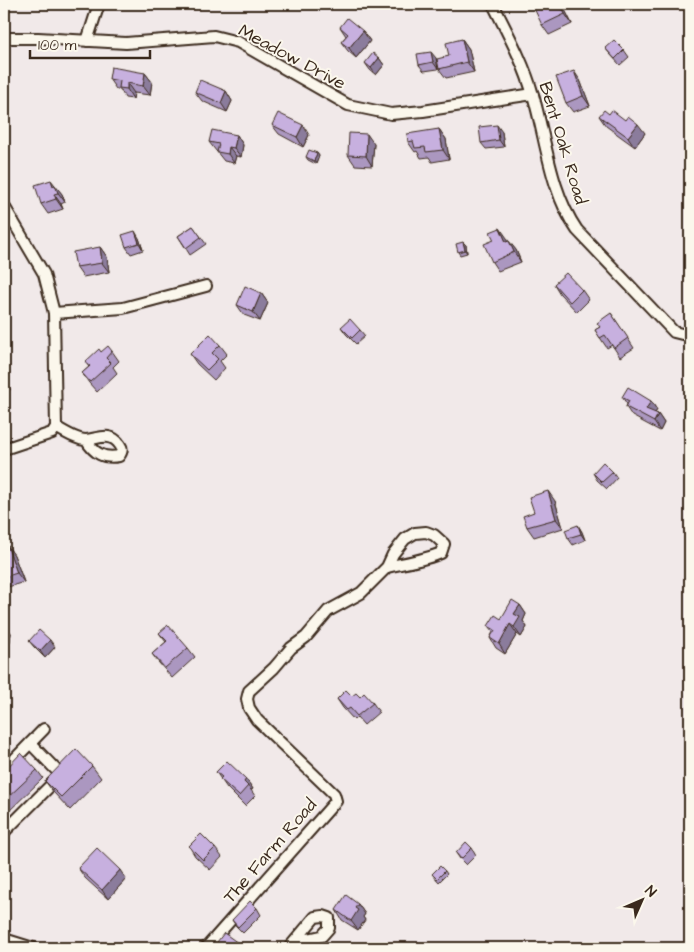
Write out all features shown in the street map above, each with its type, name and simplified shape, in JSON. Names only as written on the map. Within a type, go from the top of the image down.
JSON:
[{"type":"street","points":[[87,41],[99,4]]},
{"type":"street","name":"Bent Oak Road","points":[[493,4],[518,54],[533,94],[551,166],[569,218],[577,230],[674,332],[690,333]]},
{"type":"street","name":"Meadow Drive","points":[[4,38],[126,43],[214,36],[238,42],[348,105],[391,114],[533,94]]},
{"type":"street","points":[[4,206],[44,274],[54,313],[56,427],[52,433],[4,449]]},
{"type":"street","points":[[54,313],[124,308],[206,286]]},
{"type":"street","points":[[56,427],[86,440]]},
{"type":"street","name":"The Farm Road","points":[[206,948],[336,801],[334,794],[257,720],[249,708],[247,699],[249,691],[274,668],[291,648],[306,637],[328,611],[361,593],[386,567],[393,554],[405,539],[415,533],[426,532],[434,535],[444,544],[441,552],[431,557],[386,567]]},
{"type":"street","points":[[4,770],[44,729]]},
{"type":"street","points":[[4,831],[64,772],[30,743]]},
{"type":"street","points":[[4,940],[33,948]]},
{"type":"building","points":[[532,4],[560,4],[565,14],[542,25]]},
{"type":"building","points":[[347,18],[363,31],[349,48],[341,42],[348,34],[340,27]]},
{"type":"building","points":[[462,39],[467,62],[439,69],[437,59],[449,56],[446,43]]},
{"type":"building","points":[[614,40],[624,50],[615,59],[605,48]]},
{"type":"building","points":[[431,52],[433,62],[419,65],[417,54]]},
{"type":"building","points":[[373,53],[379,58],[371,68],[365,63]]},
{"type":"building","points":[[111,67],[145,73],[143,86],[127,83],[127,89],[119,88],[120,81],[109,79]]},
{"type":"building","points":[[574,71],[583,96],[566,103],[556,77]]},
{"type":"building","points":[[200,80],[226,91],[221,103],[195,92]]},
{"type":"building","points":[[604,110],[609,114],[612,110],[625,120],[628,116],[638,124],[628,137],[599,116]]},
{"type":"building","points":[[278,113],[303,125],[297,137],[272,125]]},
{"type":"building","points":[[497,125],[499,140],[481,143],[479,127]]},
{"type":"building","points":[[439,129],[443,150],[426,152],[425,147],[415,148],[413,141],[408,142],[407,134]]},
{"type":"building","points":[[212,130],[237,135],[234,148],[229,147],[228,154],[217,152],[219,144],[209,142]]},
{"type":"building","points":[[349,133],[367,134],[366,156],[348,155]]},
{"type":"building","points":[[309,150],[317,153],[314,161],[306,157]]},
{"type":"building","points":[[51,180],[58,193],[54,194],[56,199],[41,204],[35,185]]},
{"type":"building","points":[[193,226],[201,237],[186,248],[178,236]]},
{"type":"building","points":[[500,228],[506,242],[509,241],[514,252],[492,262],[484,244],[494,240],[490,232]]},
{"type":"building","points":[[135,231],[139,243],[126,247],[122,235]]},
{"type":"building","points":[[463,242],[465,250],[458,252],[456,244]]},
{"type":"building","points":[[100,247],[102,263],[76,267],[73,252]]},
{"type":"building","points":[[566,273],[582,290],[570,302],[554,284]]},
{"type":"building","points":[[245,286],[261,293],[253,312],[237,305]]},
{"type":"building","points":[[611,313],[628,338],[614,348],[605,335],[600,338],[595,330],[600,327],[597,323]]},
{"type":"building","points":[[350,319],[360,330],[352,338],[341,327]]},
{"type":"building","points":[[210,334],[220,345],[212,353],[218,359],[207,370],[190,354]]},
{"type":"building","points":[[108,346],[112,351],[106,358],[111,363],[90,382],[82,373],[90,366],[85,362],[99,349],[101,352]]},
{"type":"building","points":[[628,387],[651,401],[646,409],[658,414],[654,422],[626,407],[629,401],[622,397]]},
{"type":"building","points":[[603,462],[613,472],[602,482],[593,473]]},
{"type":"building","points":[[548,491],[556,519],[527,527],[523,516],[534,512],[529,497]]},
{"type":"building","points":[[578,525],[581,534],[568,538],[565,530]]},
{"type":"building","points":[[7,545],[17,573],[4,577],[4,546]]},
{"type":"building","points":[[512,600],[520,605],[514,614],[520,617],[514,627],[510,624],[499,644],[490,638],[495,630],[488,626],[495,615],[501,619]]},
{"type":"building","points":[[168,625],[188,648],[165,668],[152,654],[167,641],[159,633]]},
{"type":"building","points":[[39,630],[50,640],[40,651],[29,641]]},
{"type":"building","points":[[346,690],[352,696],[356,693],[360,697],[364,693],[373,703],[357,716],[350,708],[347,710],[337,699]]},
{"type":"building","points":[[76,749],[92,766],[61,797],[45,781]]},
{"type":"building","points":[[21,753],[37,770],[4,801],[4,771]]},
{"type":"building","points":[[227,761],[246,779],[244,782],[248,786],[239,796],[220,779],[222,777],[216,772]]},
{"type":"building","points":[[201,834],[215,848],[203,860],[189,846]]},
{"type":"building","points":[[466,842],[472,848],[461,859],[456,853]]},
{"type":"building","points":[[97,848],[120,870],[102,890],[78,868]]},
{"type":"building","points":[[440,866],[445,871],[437,879],[432,874]]},
{"type":"building","points":[[346,895],[358,904],[355,908],[358,910],[351,921],[336,910]]},
{"type":"building","points":[[250,901],[257,908],[238,927],[232,920]]},
{"type":"building","points":[[224,933],[238,943],[234,948],[216,948],[214,946]]}]
